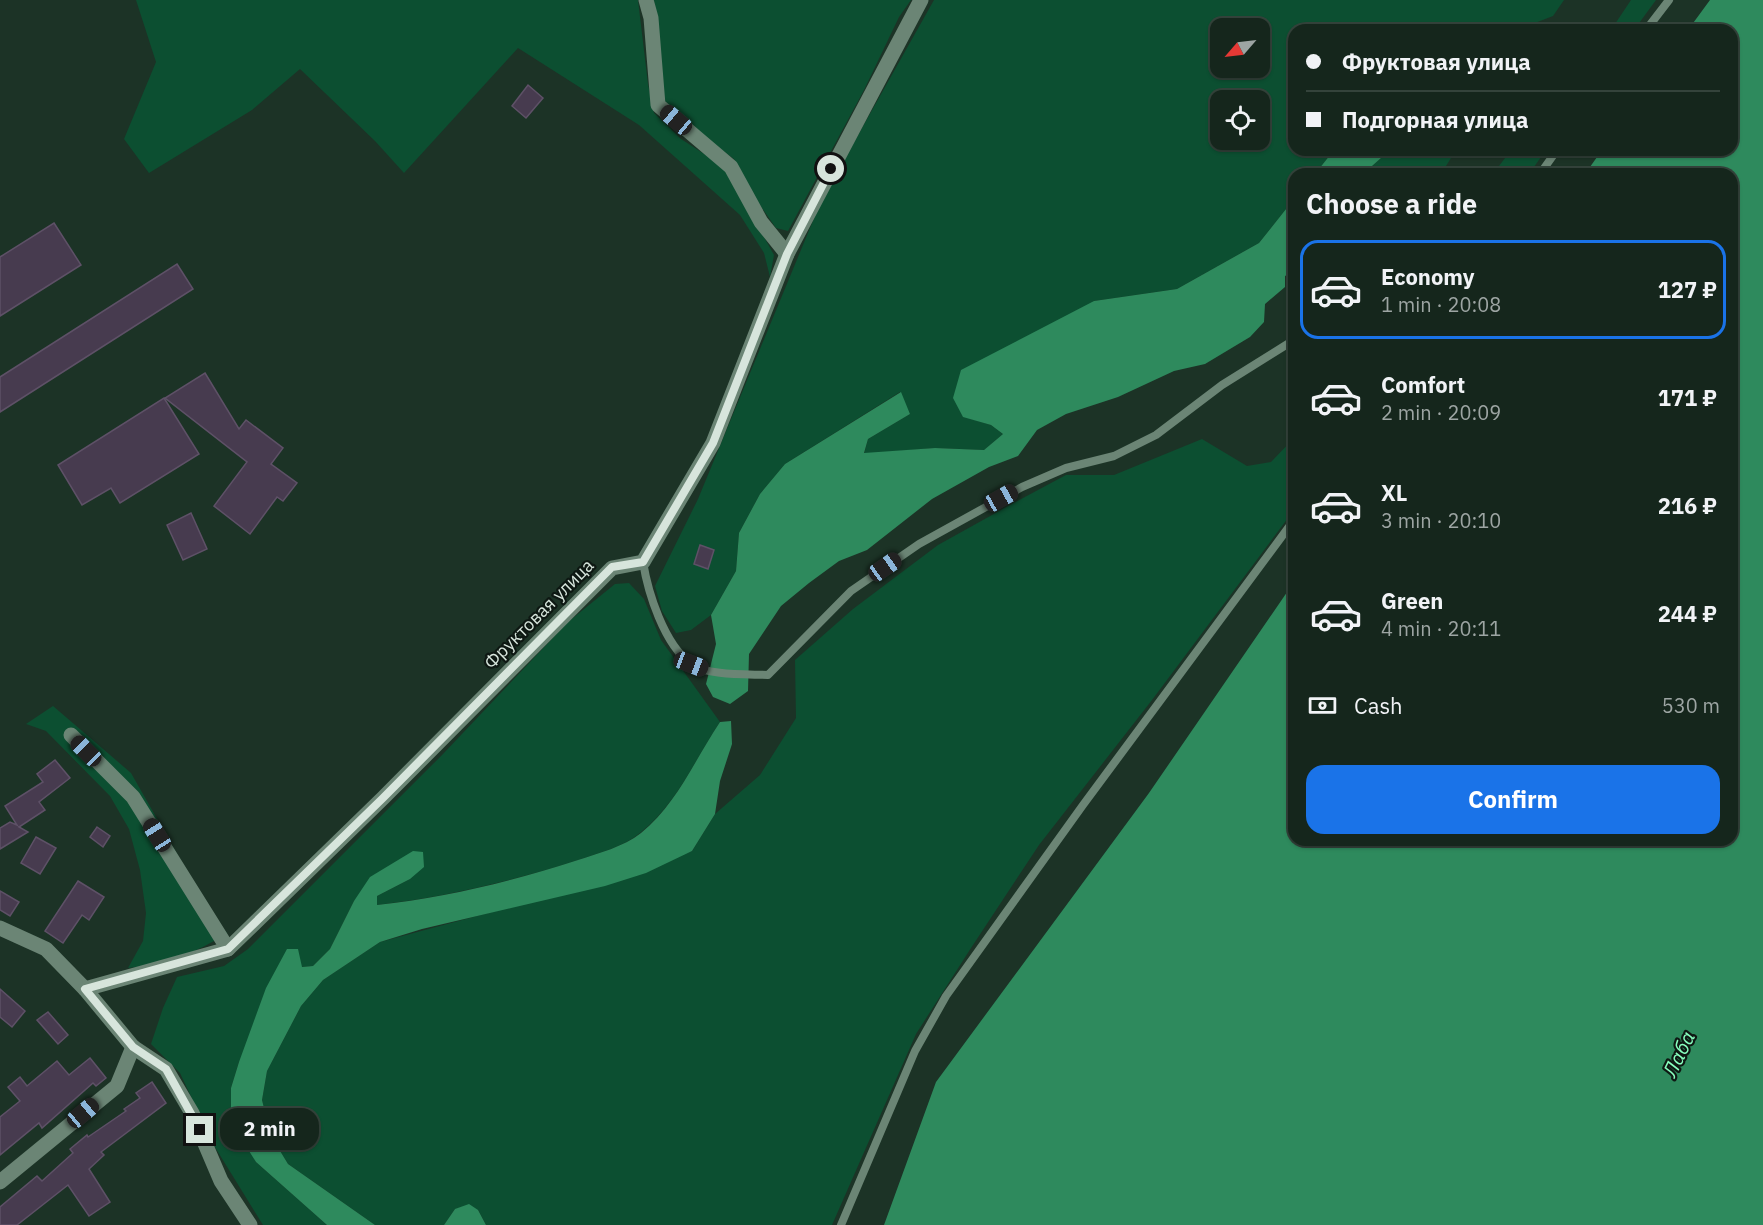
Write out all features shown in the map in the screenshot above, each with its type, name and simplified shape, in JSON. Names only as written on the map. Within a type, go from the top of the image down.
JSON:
[{"type":"street","points":[[646,0],[651,18],[658,105],[731,167],[761,222],[787,254]]},
{"type":"street","points":[[643,562],[713,443],[787,254],[921,0]]},
{"type":"street","name":"Фруктовая улица","points":[[85,989],[228,949],[383,798],[612,567],[643,562]]},
{"type":"street","points":[[71,735],[133,797],[228,949]]},
{"type":"street","points":[[0,928],[46,950],[85,989],[133,1047],[166,1069],[192,1113],[221,1181],[250,1225]]},
{"type":"street","points":[[0,1182],[117,1086],[133,1047]]},
{"type":"lane","points":[[1651,24],[1669,0]]},
{"type":"lane","points":[[643,562],[647,590],[670,640],[691,664],[709,671],[768,675],[851,591],[919,544],[1022,487],[1066,468],[1114,456],[1156,435],[1222,385],[1288,344]]},
{"type":"lane","points":[[841,1225],[915,1051],[946,996],[1083,805],[1288,528]]},
{"type":"shaded area","points":[[136,0],[638,0],[648,84],[654,113],[681,139],[726,168],[774,255],[770,277],[764,253],[740,215],[639,125],[518,48],[404,173],[375,141],[300,69],[252,110],[149,173],[124,139],[156,62]]},
{"type":"shaded area","points":[[654,0],[911,0],[899,17],[864,90],[788,231],[776,228],[757,201],[734,159],[688,125],[664,100]]},
{"type":"shaded area","points":[[934,0],[1564,0],[1553,16],[1532,24],[1288,24],[1288,156],[1329,156],[1320,168],[1288,168],[1288,207],[1259,243],[1177,289],[1094,301],[963,416],[991,425],[1003,434],[984,450],[935,448],[864,454],[868,439],[910,414],[900,392],[785,464],[760,494],[739,533],[736,571],[711,615],[691,630],[676,633],[662,611],[655,586],[698,499],[822,199]]},
{"type":"shaded area","points":[[1631,0],[1656,0],[1638,24],[1615,24]]},
{"type":"shaded area","points":[[1383,156],[1452,156],[1445,168],[1370,168]]},
{"type":"shaded area","points":[[1506,156],[1542,156],[1533,168],[1498,168]]},
{"type":"shaded area","points":[[1202,439],[1247,466],[1271,462],[1288,444],[1288,518],[1152,700],[1039,845],[971,948],[916,1034],[832,1225],[486,1225],[478,1210],[455,1209],[444,1225],[375,1225],[288,1164],[271,1136],[262,1100],[267,1071],[301,1006],[323,980],[380,942],[503,909],[692,851],[715,814],[760,775],[796,718],[795,660],[853,609],[938,545],[1010,505],[1066,475],[1114,475]]},
{"type":"shaded area","points":[[629,583],[644,599],[661,640],[720,722],[665,809],[640,833],[618,846],[553,868],[428,898],[377,905],[377,896],[410,879],[354,901],[330,949],[313,966],[302,967],[239,1062],[231,1088],[231,1112],[256,1162],[327,1225],[263,1225],[213,1144],[180,1073],[151,1044],[163,1008],[177,977],[224,966],[248,949],[443,754],[568,622],[615,584]]},
{"type":"shaded area","points":[[53,706],[131,773],[213,917],[227,933],[180,957],[128,968],[143,941],[146,913],[140,870],[129,829],[110,796],[46,731],[26,724]]},
{"type":"water","name":"Лаба","points":[[1710,0],[1763,0],[1763,1225],[884,1225],[936,1082],[1149,793],[1288,591],[1288,846],[1738,846],[1738,168],[1589,168],[1598,156],[1738,156],[1738,24],[1692,24]]},
{"type":"water","points":[[1329,156],[1383,156],[1370,168],[1320,168]]},
{"type":"water","points":[[1288,207],[1288,274],[1285,276],[1285,287],[1265,304],[1264,322],[1250,337],[1205,364],[1174,371],[1118,397],[1066,414],[1037,430],[1018,456],[989,467],[932,499],[867,550],[839,561],[781,606],[749,654],[748,691],[730,704],[713,697],[706,684],[716,644],[711,615],[736,571],[739,533],[760,494],[785,464],[901,392],[910,414],[868,439],[864,453],[935,448],[984,450],[1003,434],[991,425],[963,417],[953,398],[961,370],[1094,301],[1177,289],[1259,243]]},
{"type":"water","points":[[731,721],[732,744],[720,781],[715,814],[692,851],[646,873],[605,886],[422,929],[380,942],[323,980],[301,1006],[267,1071],[262,1100],[271,1136],[288,1164],[375,1225],[327,1225],[256,1162],[237,1132],[231,1112],[231,1088],[266,988],[287,949],[298,949],[302,967],[313,966],[330,949],[354,901],[370,877],[413,851],[423,852],[424,867],[410,879],[377,896],[377,905],[428,898],[504,882],[578,860],[627,842],[641,833],[665,809],[720,722]]},
{"type":"water","points":[[469,1204],[478,1210],[486,1225],[444,1225],[455,1209]]},
{"type":"building","points":[[528,85],[543,98],[526,118],[512,106]]},
{"type":"building","points":[[54,223],[81,265],[0,316],[0,257]]},
{"type":"building","points":[[177,264],[193,289],[0,412],[0,377]]},
{"type":"building","points":[[205,373],[239,429],[246,420],[283,448],[271,464],[297,483],[283,501],[277,497],[250,534],[214,506],[247,462],[165,398]]},
{"type":"building","points":[[164,398],[199,454],[120,503],[111,488],[82,505],[58,465]]},
{"type":"building","points":[[191,513],[207,549],[183,560],[167,525]]},
{"type":"building","points":[[700,545],[714,550],[708,569],[694,564]]},
{"type":"building","points":[[55,760],[70,778],[39,802],[45,810],[19,827],[28,832],[0,849],[0,828],[10,822],[17,825],[5,806],[43,782],[37,774]]},
{"type":"building","points":[[97,827],[110,836],[103,847],[90,837]]},
{"type":"building","points":[[36,837],[56,848],[40,874],[21,863]]},
{"type":"building","points":[[78,881],[104,897],[89,920],[82,915],[63,943],[45,931]]},
{"type":"building","points":[[0,891],[19,902],[10,916],[0,910]]},
{"type":"building","points":[[0,989],[25,1011],[12,1027],[0,1017]]},
{"type":"building","points":[[48,1012],[68,1035],[58,1044],[37,1020]]},
{"type":"building","points":[[90,1058],[106,1078],[96,1086],[93,1083],[42,1128],[39,1123],[0,1155],[0,1117],[20,1101],[8,1087],[20,1077],[27,1086],[57,1061],[69,1075]]},
{"type":"building","points":[[152,1082],[166,1103],[101,1152],[104,1155],[89,1169],[110,1202],[89,1216],[68,1185],[17,1225],[0,1225],[0,1207],[37,1176],[42,1181],[73,1153],[70,1149],[87,1135],[88,1137],[126,1111],[124,1109],[140,1098],[136,1093]]},
{"type":"route","points":[[200,1130],[166,1069],[133,1047],[85,989],[228,949],[383,798],[612,567],[643,562],[713,443],[787,254],[831,169]]}]
